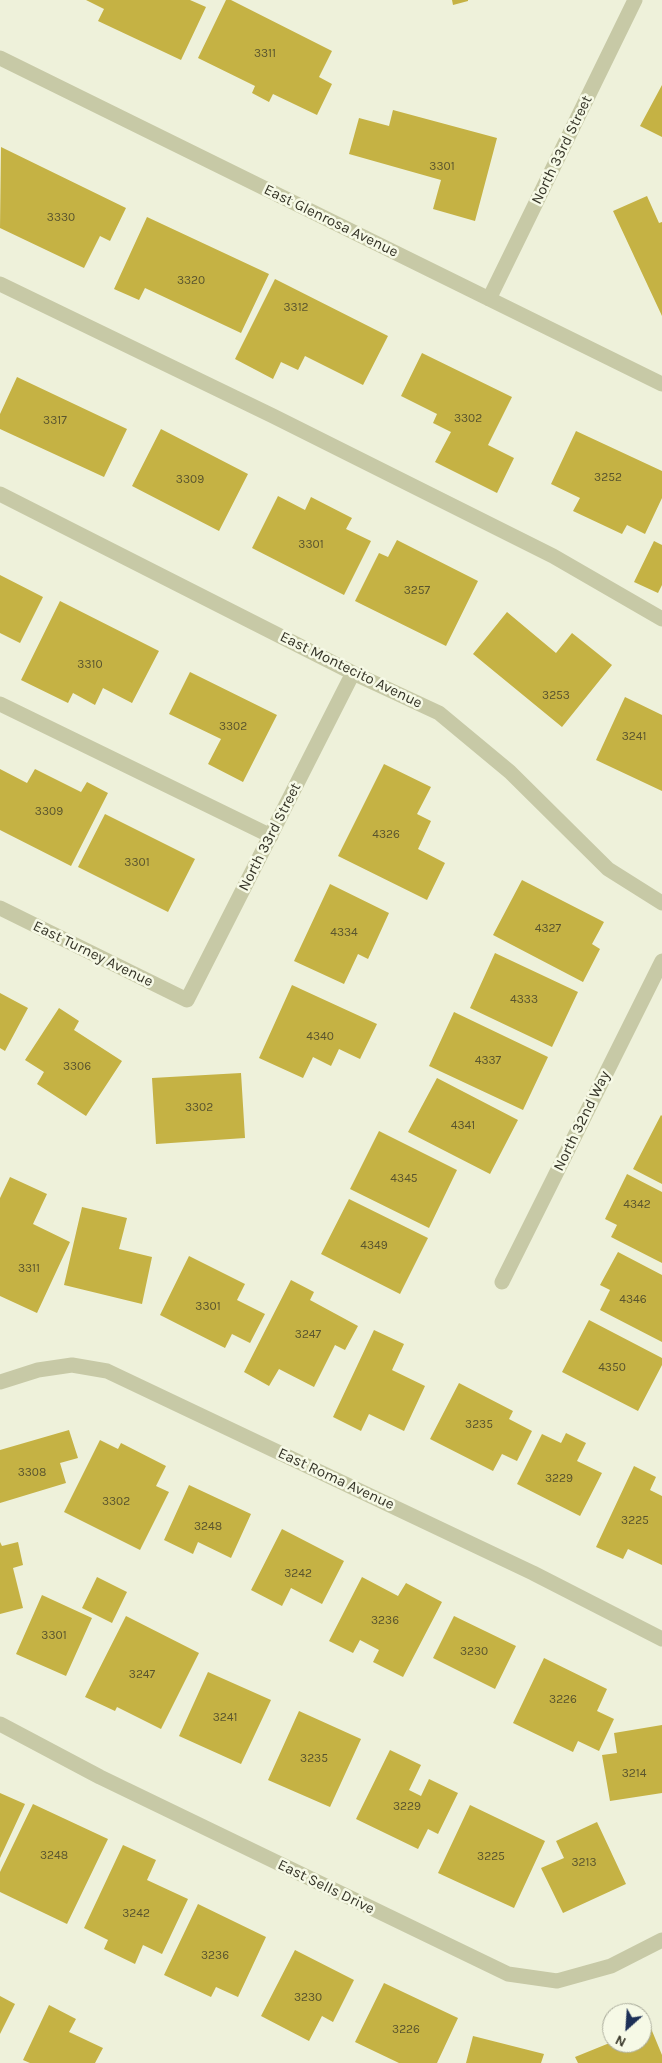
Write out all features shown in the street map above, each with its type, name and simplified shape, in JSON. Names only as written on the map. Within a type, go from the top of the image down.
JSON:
[{"type":"street","name":"North 33rd Street","points":[[489,299],[635,0]]},
{"type":"street","name":"East Glenrosa Avenue","points":[[0,58],[662,384]]},
{"type":"street","points":[[0,284],[273,416],[544,551],[662,619]]},
{"type":"street","name":"East Montecito Avenue","points":[[0,494],[353,673],[439,713],[510,772],[608,869],[662,903]]},
{"type":"street","name":"North 33rd Street","points":[[187,1000],[353,673]]},
{"type":"street","points":[[0,704],[271,836]]},
{"type":"street","name":"East Turney Avenue","points":[[0,908],[187,1000]]},
{"type":"street","name":"North 32nd Way","points":[[502,1282],[662,961]]},
{"type":"street","name":"East Roma Avenue","points":[[0,1382],[38,1370],[72,1365],[107,1371],[533,1573],[662,1639]]},
{"type":"street","name":"East Sells Drive","points":[[0,1724],[100,1777],[508,1974],[557,1981],[611,1966],[662,1940]]},
{"type":"building","points":[[86,0],[190,0],[206,7],[181,60],[98,21],[104,9]]},
{"type":"building","points":[[226,0],[231,0],[332,51],[319,77],[332,84],[317,115],[273,94],[269,102],[252,93],[255,86],[198,58]]},
{"type":"building","points":[[452,0],[468,0],[468,1],[453,5]]},
{"type":"building","points":[[662,85],[662,137],[640,126]]},
{"type":"building","points":[[393,110],[497,138],[475,221],[433,209],[441,180],[349,154],[359,118],[389,126]]},
{"type":"building","points":[[1,147],[126,208],[110,241],[100,236],[84,268],[0,228]]},
{"type":"building","points":[[647,196],[659,223],[662,222],[662,316],[613,211]]},
{"type":"building","points":[[147,217],[269,274],[241,333],[145,288],[139,300],[114,289]]},
{"type":"building","points":[[275,279],[388,336],[363,385],[305,356],[298,370],[281,362],[273,379],[235,359]]},
{"type":"building","points":[[422,353],[512,397],[488,445],[514,458],[497,493],[435,462],[451,432],[433,423],[437,414],[401,396]]},
{"type":"building","points":[[17,377],[127,429],[104,477],[0,429],[0,414]]},
{"type":"building","points":[[161,429],[248,474],[219,531],[132,486]]},
{"type":"building","points":[[576,431],[662,471],[662,498],[645,534],[627,525],[622,534],[573,511],[580,498],[551,484]]},
{"type":"building","points":[[278,496],[305,510],[311,497],[352,518],[346,529],[371,541],[344,595],[252,548]]},
{"type":"building","points":[[397,540],[478,581],[446,646],[355,601],[379,553],[388,557]]},
{"type":"building","points":[[654,541],[662,545],[662,585],[658,593],[634,582]]},
{"type":"building","points":[[0,575],[43,597],[20,643],[0,633]]},
{"type":"building","points":[[60,601],[159,651],[132,703],[103,688],[95,705],[73,693],[68,703],[21,680]]},
{"type":"building","points":[[507,612],[556,653],[572,633],[612,665],[562,727],[473,654]]},
{"type":"building","points":[[190,672],[277,715],[243,782],[208,764],[221,739],[169,714]]},
{"type":"building","points":[[625,697],[662,715],[662,791],[596,760]]},
{"type":"building","points":[[384,764],[431,787],[417,814],[431,821],[418,849],[445,863],[427,900],[338,856]]},
{"type":"building","points":[[0,769],[27,783],[35,769],[81,792],[87,782],[108,793],[71,866],[0,830]]},
{"type":"building","points":[[105,814],[195,859],[168,912],[78,867]]},
{"type":"building","points":[[522,880],[604,922],[592,944],[600,949],[583,982],[493,935]]},
{"type":"building","points":[[330,884],[389,913],[368,959],[358,954],[344,984],[294,961]]},
{"type":"building","points":[[495,953],[578,992],[552,1047],[470,1008]]},
{"type":"building","points":[[292,985],[377,1024],[360,1059],[339,1049],[331,1066],[313,1057],[303,1078],[259,1058]]},
{"type":"building","points":[[0,993],[28,1008],[5,1051],[0,1048]]},
{"type":"building","points":[[59,1008],[79,1021],[74,1030],[122,1061],[86,1116],[37,1084],[44,1072],[25,1060]]},
{"type":"building","points":[[454,1012],[548,1057],[523,1110],[429,1066]]},
{"type":"building","points":[[241,1073],[245,1138],[156,1144],[152,1078]]},
{"type":"building","points":[[437,1078],[518,1120],[490,1174],[408,1132]]},
{"type":"building","points":[[662,1116],[662,1184],[633,1169]]},
{"type":"building","points":[[379,1131],[457,1170],[429,1228],[350,1189]]},
{"type":"building","points":[[627,1174],[662,1192],[662,1263],[611,1237],[617,1225],[605,1219]]},
{"type":"building","points":[[10,1177],[47,1194],[33,1224],[70,1242],[37,1313],[0,1296],[0,1198]]},
{"type":"building","points":[[349,1199],[428,1238],[400,1294],[321,1254]]},
{"type":"building","points":[[82,1207],[127,1218],[119,1249],[152,1257],[142,1304],[64,1285]]},
{"type":"building","points":[[618,1252],[662,1275],[662,1342],[600,1310],[610,1290],[600,1285]]},
{"type":"building","points":[[189,1256],[245,1284],[237,1300],[265,1314],[250,1343],[232,1334],[225,1348],[160,1315]]},
{"type":"building","points":[[291,1280],[314,1292],[310,1300],[358,1326],[345,1350],[335,1345],[314,1387],[279,1369],[269,1386],[244,1372]]},
{"type":"building","points":[[589,1320],[662,1358],[662,1365],[638,1411],[562,1372]]},
{"type":"building","points":[[374,1330],[404,1344],[392,1370],[425,1386],[404,1431],[369,1414],[361,1431],[333,1417]]},
{"type":"building","points":[[459,1383],[513,1411],[509,1419],[532,1431],[517,1461],[502,1454],[493,1471],[430,1439]]},
{"type":"building","points":[[69,1430],[78,1458],[60,1463],[66,1483],[0,1503],[0,1450]]},
{"type":"building","points":[[566,1433],[586,1443],[577,1461],[602,1473],[580,1516],[517,1484],[542,1434],[561,1443]]},
{"type":"building","points":[[100,1440],[118,1449],[121,1443],[166,1466],[156,1486],[169,1492],[140,1550],[64,1512]]},
{"type":"building","points":[[634,1466],[656,1477],[650,1490],[662,1496],[662,1565],[628,1549],[623,1559],[596,1547]]},
{"type":"building","points":[[189,1485],[251,1514],[231,1558],[198,1542],[193,1554],[164,1540]]},
{"type":"building","points":[[282,1529],[344,1561],[322,1604],[291,1588],[282,1606],[251,1590]]},
{"type":"building","points":[[0,1542],[2,1546],[18,1542],[23,1565],[13,1568],[23,1608],[0,1614]]},
{"type":"building","points":[[97,1577],[127,1592],[112,1623],[82,1608]]},
{"type":"building","points":[[362,1577],[398,1596],[406,1583],[442,1602],[403,1677],[373,1662],[379,1650],[360,1640],[353,1653],[329,1641]]},
{"type":"building","points":[[42,1595],[92,1618],[66,1676],[16,1654]]},
{"type":"building","points":[[126,1616],[199,1653],[161,1729],[117,1707],[115,1711],[85,1697]]},
{"type":"building","points":[[454,1616],[516,1646],[495,1689],[433,1658]]},
{"type":"building","points":[[544,1658],[607,1689],[597,1711],[614,1719],[599,1751],[578,1741],[573,1752],[513,1723]]},
{"type":"building","points":[[208,1672],[271,1700],[241,1764],[179,1736]]},
{"type":"building","points":[[299,1711],[361,1739],[330,1807],[268,1780]]},
{"type":"building","points":[[662,1725],[662,1793],[610,1801],[602,1755],[617,1753],[614,1733]]},
{"type":"building","points":[[390,1750],[421,1765],[409,1790],[421,1796],[429,1779],[458,1793],[438,1834],[428,1829],[418,1849],[356,1819]]},
{"type":"building","points":[[0,1793],[25,1804],[0,1858]]},
{"type":"building","points":[[33,1804],[108,1839],[67,1924],[0,1892],[0,1872]]},
{"type":"building","points":[[470,1805],[545,1841],[514,1908],[438,1873]]},
{"type":"building","points":[[597,1822],[626,1884],[563,1913],[541,1868],[564,1858],[556,1841]]},
{"type":"building","points":[[123,1845],[156,1860],[147,1880],[188,1899],[162,1954],[143,1945],[135,1964],[104,1949],[108,1940],[84,1928]]},
{"type":"building","points":[[198,1904],[266,1937],[238,1997],[216,1987],[211,1997],[164,1975]]},
{"type":"building","points":[[295,1950],[354,1980],[333,2022],[322,2016],[309,2041],[261,2016]]},
{"type":"building","points":[[384,1983],[458,2018],[437,2063],[399,2063],[355,2042]]},
{"type":"building","points":[[0,1996],[15,2004],[0,2034]]},
{"type":"building","points":[[49,2005],[76,2019],[69,2032],[103,2048],[95,2063],[30,2063],[23,2060]]},
{"type":"building","points":[[652,2031],[662,2055],[662,2063],[578,2063],[575,2057],[602,2046],[602,2053],[652,2053]]},
{"type":"building","points":[[473,2036],[544,2054],[541,2063],[466,2063]]}]
